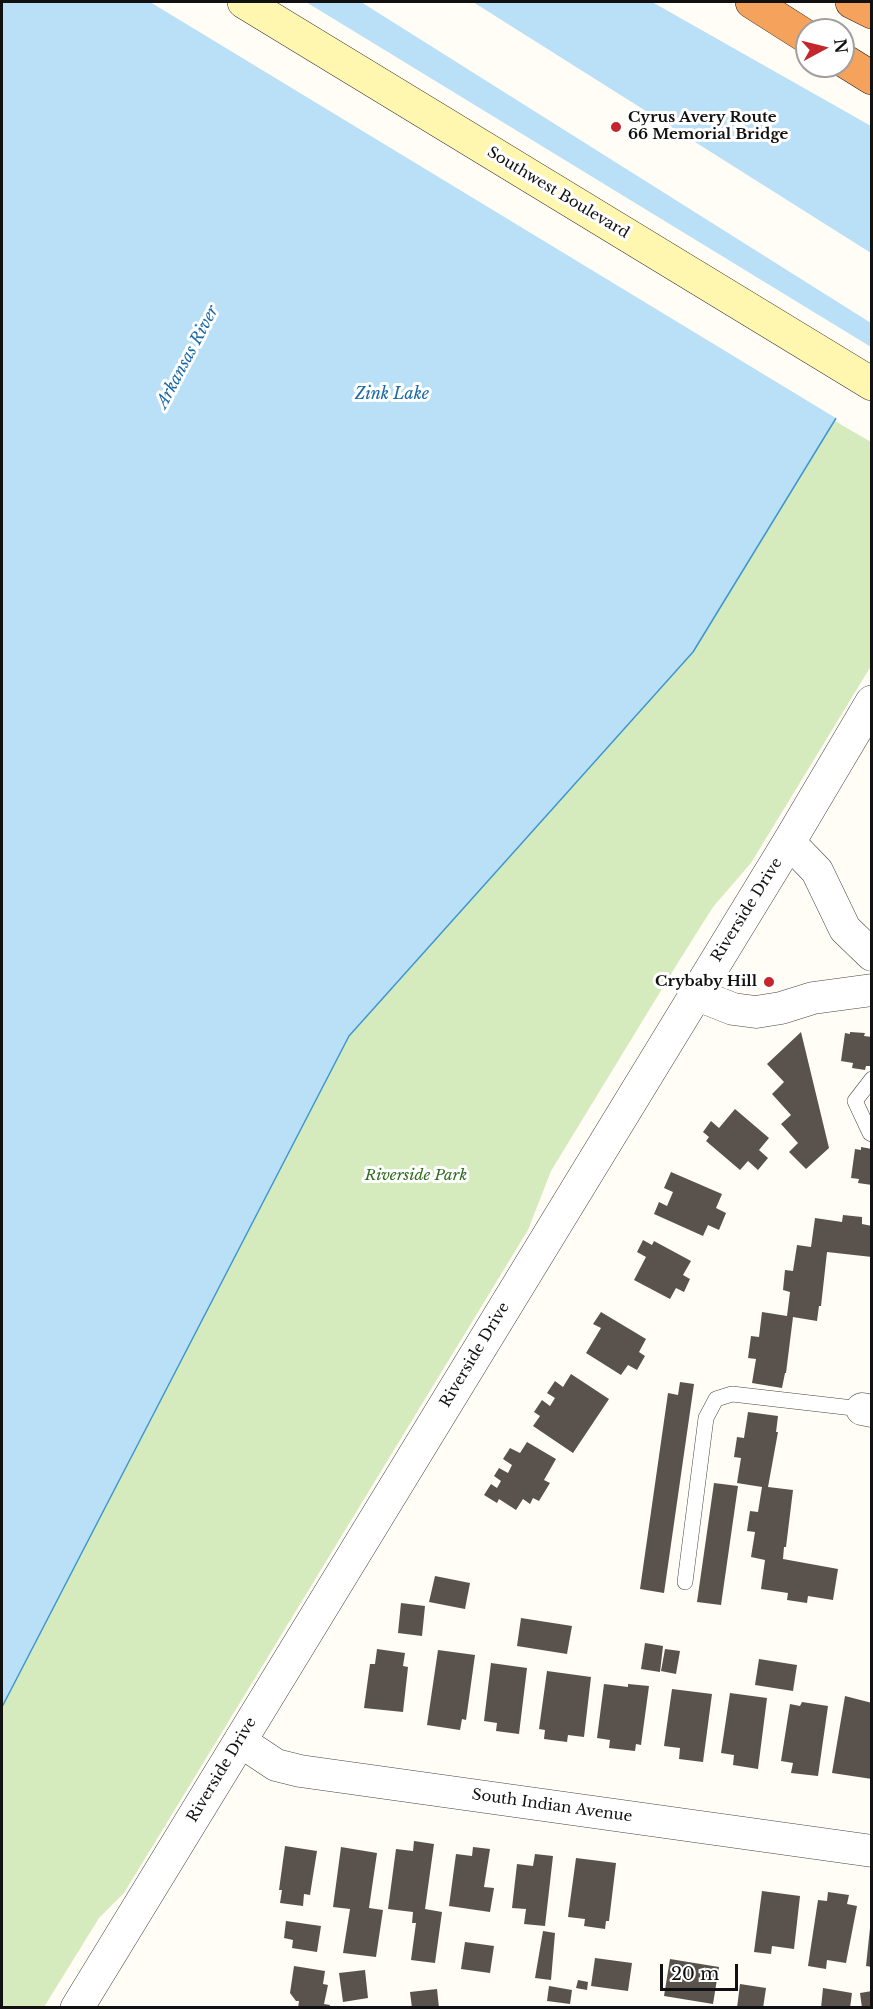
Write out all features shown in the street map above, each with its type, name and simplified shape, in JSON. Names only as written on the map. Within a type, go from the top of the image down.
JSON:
[{"type":"highway","points":[[752,2],[795,29]]},
{"type":"highway","points":[[852,2],[872,12]]},
{"type":"highway","points":[[855,67],[872,78]]},
{"type":"main road","name":"Southwest Boulevard","points":[[244,2],[872,384]]},
{"type":"street","name":"Riverside Drive","points":[[77,2007],[789,842],[872,702]]},
{"type":"street","points":[[789,842],[817,871],[845,929],[872,955]]},
{"type":"street","points":[[695,994],[733,1009],[756,1012],[781,1008],[813,998],[872,990]]},
{"type":"street","name":"South Indian Avenue","points":[[240,1741],[276,1765],[300,1771],[872,1851]]},
{"type":"lane","points":[[872,1079],[855,1101],[872,1134]]},
{"type":"lane","points":[[685,1582],[706,1418],[716,1399],[732,1394],[867,1410]]},
{"type":"green space","name":"Riverside Park","points":[[835,421],[871,442],[871,666],[751,863],[713,907],[551,1171],[528,1230],[124,1893],[99,1918],[44,2007],[2,2007],[2,1707],[349,1036],[693,652]]},
{"type":"water","name":"Zink Lake","points":[[2,2],[871,2],[871,361],[693,652],[349,1036],[2,1707]]},
{"type":"pier","points":[[150,2],[306,2],[871,347],[872,367],[839,420]]},
{"type":"pier","name":"Cyrus Avery Route 66 Memorial Bridge","points":[[361,2],[473,2],[871,253],[871,323]]},
{"type":"pier","points":[[652,2],[871,2],[871,126]]},
{"type":"building","points":[[801,1032],[829,1148],[806,1169],[789,1152],[798,1143],[781,1124],[791,1115],[772,1094],[784,1082],[767,1064]]},
{"type":"building","points":[[850,1032],[865,1033],[864,1036],[872,1037],[872,1062],[870,1066],[866,1066],[865,1070],[852,1068],[853,1063],[841,1061],[845,1033],[850,1034]]},
{"type":"building","points":[[735,1109],[769,1138],[759,1150],[768,1158],[758,1170],[748,1161],[740,1170],[706,1141],[709,1137],[703,1132],[711,1121],[719,1128]]},
{"type":"building","points":[[861,1147],[872,1149],[872,1185],[858,1183],[859,1179],[851,1178],[855,1149],[861,1150]]},
{"type":"building","points":[[671,1172],[722,1194],[716,1208],[726,1213],[719,1230],[708,1225],[703,1236],[654,1214],[659,1202],[667,1206],[673,1192],[664,1188]]},
{"type":"building","points":[[843,1215],[862,1217],[862,1224],[872,1226],[872,1257],[827,1252],[821,1306],[819,1306],[817,1321],[793,1317],[782,1388],[752,1383],[756,1359],[748,1358],[751,1336],[759,1337],[762,1312],[787,1316],[790,1292],[783,1290],[785,1270],[793,1271],[797,1245],[811,1247],[815,1218],[842,1222]]},
{"type":"building","points":[[643,1240],[652,1245],[654,1241],[691,1261],[683,1275],[690,1279],[684,1292],[676,1288],[670,1299],[634,1280],[646,1257],[637,1252]]},
{"type":"building","points":[[601,1312],[646,1339],[639,1352],[645,1356],[637,1370],[628,1365],[621,1375],[586,1353],[601,1328],[593,1324]]},
{"type":"building","points":[[571,1374],[609,1399],[573,1453],[533,1426],[540,1416],[534,1412],[542,1400],[550,1406],[555,1398],[547,1393],[555,1381],[563,1387]]},
{"type":"building","points":[[680,1382],[694,1384],[664,1593],[640,1589],[668,1393],[678,1395]]},
{"type":"building","points":[[748,1412],[778,1416],[776,1432],[778,1432],[768,1487],[793,1490],[783,1559],[838,1569],[833,1600],[808,1596],[807,1603],[787,1600],[788,1593],[761,1589],[765,1560],[751,1557],[755,1532],[747,1531],[750,1511],[758,1512],[762,1487],[737,1483],[741,1458],[734,1457],[737,1437],[744,1438]]},
{"type":"building","points":[[527,1442],[556,1459],[544,1480],[550,1483],[539,1501],[533,1498],[530,1504],[523,1499],[516,1510],[499,1499],[497,1503],[484,1495],[491,1484],[497,1488],[501,1481],[494,1476],[499,1468],[508,1473],[512,1465],[503,1459],[510,1448],[520,1453]]},
{"type":"building","points":[[714,1483],[738,1486],[721,1605],[697,1602]]},
{"type":"building","points":[[435,1576],[470,1583],[465,1609],[429,1602]]},
{"type":"building","points":[[401,1603],[425,1606],[422,1636],[398,1633]]},
{"type":"building","points":[[521,1618],[572,1626],[567,1654],[517,1646]]},
{"type":"building","points":[[645,1643],[663,1646],[660,1672],[641,1669]]},
{"type":"building","points":[[377,1649],[405,1653],[403,1666],[408,1667],[403,1712],[364,1708],[370,1664],[375,1664]]},
{"type":"building","points":[[665,1649],[680,1651],[676,1674],[661,1671]]},
{"type":"building","points":[[438,1650],[475,1655],[466,1720],[462,1719],[460,1730],[427,1725]]},
{"type":"building","points":[[759,1659],[797,1665],[793,1691],[755,1685]]},
{"type":"building","points":[[491,1663],[527,1668],[519,1734],[496,1731],[497,1723],[484,1721]]},
{"type":"building","points":[[547,1671],[591,1677],[584,1737],[568,1735],[567,1742],[544,1739],[545,1730],[539,1729]]},
{"type":"building","points":[[604,1684],[628,1687],[628,1684],[649,1686],[641,1745],[636,1744],[635,1751],[609,1748],[610,1740],[597,1738]]},
{"type":"building","points":[[672,1689],[712,1694],[703,1762],[679,1759],[680,1748],[664,1746]]},
{"type":"building","points":[[730,1693],[767,1698],[758,1769],[733,1765],[734,1755],[721,1753]]},
{"type":"building","points":[[845,1696],[872,1703],[872,1779],[832,1773]]},
{"type":"building","points":[[802,1702],[828,1706],[818,1776],[791,1773],[793,1763],[781,1761],[790,1704],[800,1706]]},
{"type":"building","points":[[414,1841],[434,1844],[425,1909],[442,1912],[435,1963],[411,1960],[416,1923],[412,1923],[413,1912],[388,1909],[396,1849],[413,1851]]},
{"type":"building","points":[[285,1846],[317,1851],[310,1895],[304,1894],[303,1906],[280,1903],[282,1890],[279,1890]]},
{"type":"building","points":[[341,1847],[377,1853],[369,1908],[383,1910],[376,1957],[343,1953],[350,1909],[333,1907]]},
{"type":"building","points":[[473,1847],[490,1849],[484,1887],[494,1888],[490,1912],[449,1906],[456,1854],[472,1856]]},
{"type":"building","points":[[535,1854],[553,1856],[545,1926],[524,1924],[526,1909],[512,1908],[517,1864],[533,1866]]},
{"type":"building","points":[[576,1858],[616,1863],[609,1921],[606,1921],[605,1929],[584,1926],[585,1919],[568,1917]]},
{"type":"building","points":[[762,1891],[800,1896],[794,1949],[772,1946],[771,1954],[754,1952]]},
{"type":"building","points":[[828,1892],[849,1895],[847,1904],[857,1906],[846,1963],[827,1960],[826,1969],[808,1966],[818,1900],[827,1901]]},
{"type":"building","points":[[286,1921],[321,1926],[317,1952],[292,1948],[293,1940],[284,1938]]},
{"type":"building","points":[[870,1928],[872,1928],[872,1967],[866,1966]]},
{"type":"building","points":[[543,1931],[555,1933],[551,1980],[535,1978]]},
{"type":"building","points":[[465,1942],[494,1946],[490,1973],[461,1969]]},
{"type":"building","points":[[595,1958],[632,1963],[628,1991],[591,1986]]},
{"type":"building","points":[[670,1959],[719,1967],[713,2004],[664,1996]]},
{"type":"building","points":[[294,1966],[325,1971],[323,1984],[328,1985],[324,2004],[330,2005],[329,2008],[298,2008],[299,2001],[296,2001],[290,1993]]},
{"type":"building","points":[[365,1970],[368,1998],[343,2002],[339,1973]]},
{"type":"building","points":[[578,1980],[588,1982],[587,1990],[576,1988]]},
{"type":"building","points":[[740,1984],[766,1988],[763,2008],[737,2008]]},
{"type":"building","points":[[549,1986],[572,1990],[570,2004],[547,2001]]},
{"type":"building","points":[[823,1988],[852,1993],[850,2008],[821,2008]]},
{"type":"building","points":[[437,1989],[439,2008],[412,2008],[410,1992]]},
{"type":"building","points":[[872,1991],[872,2008],[862,2008],[860,1993]]},
{"type":"place","name":"Cyrus Avery Route 66 Memorial Bridge","points":[[616,127]]},
{"type":"place","name":"Crybaby Hill","points":[[769,982]]},
{"type":"water label","name":"Arkansas River","points":[[188,357]]}]
